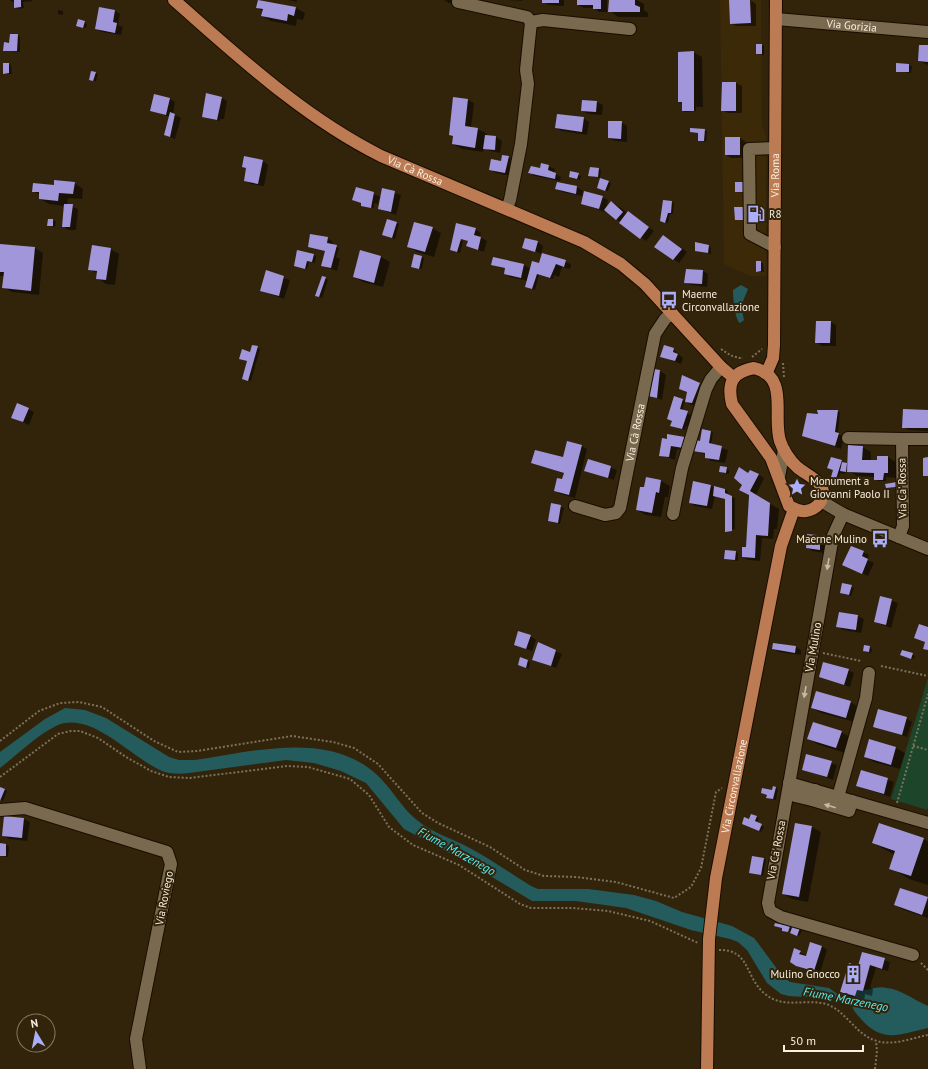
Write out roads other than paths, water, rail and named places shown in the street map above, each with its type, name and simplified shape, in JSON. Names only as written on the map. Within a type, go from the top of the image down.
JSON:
[{"type":"main road","name":"Via Cà Rossa","points":[[174,0],[253,69],[324,124],[349,140],[381,156],[507,208],[584,242],[621,264],[645,284],[721,367],[734,378]]},
{"type":"main road","name":"Via Roma","points":[[767,372],[772,358],[774,345],[776,0]]},
{"type":"main road","points":[[754,368],[767,372],[772,377],[776,387],[778,428],[784,450],[797,467],[818,481],[822,487],[821,501],[816,507],[807,510],[799,511],[794,509],[786,501],[779,477],[771,458],[763,444],[732,404],[730,394],[734,378],[742,370],[754,368]]},
{"type":"main road","name":"Via Circonvallazione","points":[[707,1069],[706,942],[712,912],[721,846],[781,546],[794,509]]},
{"type":"street","points":[[458,2],[527,17],[531,22],[526,70],[528,84],[522,144],[507,208]]},
{"type":"street","name":"Via Gorizia","points":[[776,19],[928,32]]},
{"type":"street","points":[[531,22],[543,20],[630,29]]},
{"type":"street","points":[[775,247],[750,234],[749,149],[776,148]]},
{"type":"street","name":"Via Cà Rossa","points":[[575,506],[605,515],[616,513],[620,508],[655,334],[672,313]]},
{"type":"street","points":[[673,514],[682,468],[706,389],[711,379],[721,367]]},
{"type":"street","points":[[848,438],[928,439]]},
{"type":"street","name":"Via Ca' Rossa","points":[[899,537],[903,526],[902,439]]},
{"type":"street","points":[[779,477],[784,450]]},
{"type":"street","name":"Via Ca' Rossa","points":[[821,501],[843,514],[928,549]]},
{"type":"street","name":"Via Mulino","points":[[789,783],[833,536],[843,514]]},
{"type":"street","points":[[838,797],[866,698],[869,673]]},
{"type":"street","points":[[789,783],[849,811],[852,801]]},
{"type":"street","name":"Via Ca' Rossa","points":[[789,783],[768,894],[770,911],[781,917],[913,955]]},
{"type":"street","points":[[795,796],[813,795],[838,797],[928,823]]},
{"type":"street","name":"Via Roviego","points":[[0,810],[25,808],[167,852],[171,864],[136,1039],[140,1069]]},
{"type":"water","points":[[741,285],[748,289],[741,306],[744,320],[740,323],[736,313],[733,290]]},
{"type":"water","name":"Fiume Marzenego","points":[[65,708],[85,710],[106,718],[169,757],[179,760],[195,760],[264,749],[312,748],[335,752],[356,760],[376,774],[412,816],[423,825],[475,851],[531,886],[538,889],[588,889],[634,895],[656,901],[682,912],[732,926],[754,938],[784,978],[790,982],[829,988],[836,993],[854,997],[857,990],[883,987],[898,991],[928,1006],[928,1028],[900,1034],[884,1034],[869,1027],[855,1012],[852,1003],[837,999],[789,996],[781,994],[767,983],[747,950],[738,942],[730,939],[691,930],[626,908],[576,901],[532,901],[472,865],[404,829],[366,783],[341,771],[314,763],[286,760],[177,774],[168,773],[153,766],[98,730],[84,724],[70,723],[56,726],[49,730],[0,768],[0,752],[45,719]]},
{"type":"place","name":"R8","points":[[756,214]]},
{"type":"place","name":"Maerne Circonvallazione","points":[[669,300]]},
{"type":"place","name":"Monument a Giovanni Paolo II","points":[[797,487]]},
{"type":"place","name":"Maerne Mulino","points":[[880,539]]},
{"type":"place","name":"Mulino Gnocco","points":[[853,974]]}]
